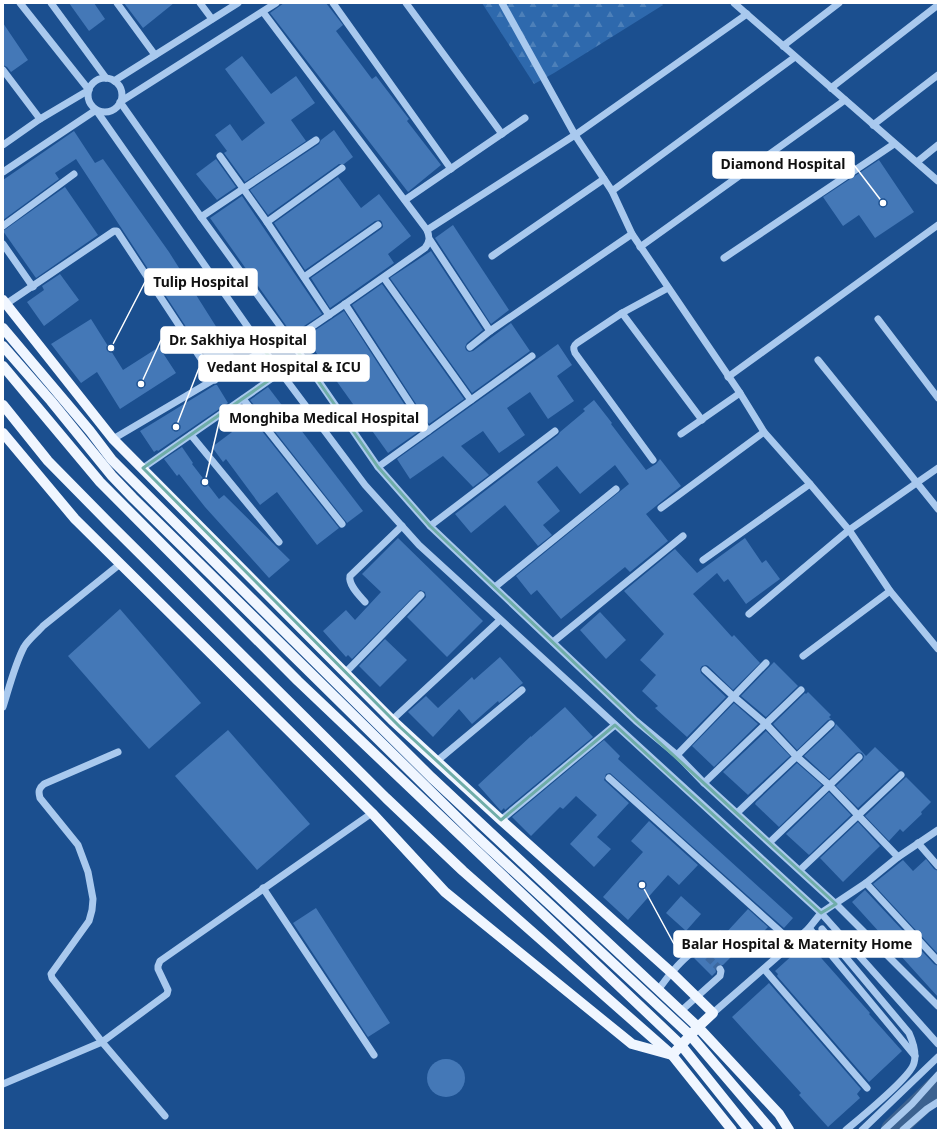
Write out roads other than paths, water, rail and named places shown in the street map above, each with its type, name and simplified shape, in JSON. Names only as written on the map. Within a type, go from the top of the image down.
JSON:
[{"type":"main road","points":[[5,302],[113,439],[392,720],[501,820],[672,972],[713,1013],[672,1055]]},
{"type":"main road","points":[[3,328],[90,431],[112,460],[431,777],[698,1027],[779,1114],[789,1130]]},
{"type":"main road","points":[[3,346],[51,401],[112,476],[133,498],[475,835],[690,1035],[771,1130]]},
{"type":"main road","points":[[3,366],[100,482],[298,681],[681,1045],[749,1130]]},
{"type":"main road","points":[[3,404],[48,461],[386,798],[463,871],[672,1055],[732,1130]]},
{"type":"main road","points":[[3,433],[75,519],[372,813],[445,892],[632,1044],[672,1055]]},
{"type":"street","points":[[20,3],[89,90]]},
{"type":"street","points":[[51,3],[106,78]]},
{"type":"street","points":[[117,3],[155,55]]},
{"type":"street","points":[[200,3],[212,19]]},
{"type":"street","points":[[114,81],[238,3]]},
{"type":"street","points":[[3,172],[96,110],[106,112],[112,110],[120,102],[276,3]]},
{"type":"street","points":[[334,3],[451,169]]},
{"type":"street","points":[[406,3],[502,134]]},
{"type":"street","points":[[502,3],[575,135],[612,191],[632,234],[740,393],[764,432],[849,530],[890,591],[938,649]]},
{"type":"street","points":[[783,46],[839,3]]},
{"type":"street","points":[[736,4],[938,181]]},
{"type":"street","points":[[831,88],[938,5]]},
{"type":"street","points":[[263,12],[427,230],[430,240],[490,331]]},
{"type":"street","points":[[427,230],[575,135],[747,14]]},
{"type":"street","points":[[612,191],[796,56]]},
{"type":"street","points":[[3,70],[40,120]]},
{"type":"street","points":[[874,125],[938,75]]},
{"type":"street","points":[[938,1006],[836,904],[738,812],[704,783],[677,756],[636,721],[430,526],[378,467],[289,338],[120,102],[121,92],[119,87],[114,81],[106,78],[100,79],[91,85],[89,90],[89,101],[264,350],[365,485],[419,545],[821,913],[938,1044]]},
{"type":"street","points":[[3,145],[89,90]]},
{"type":"street","points":[[640,247],[845,100]]},
{"type":"street","points":[[405,200],[524,118]]},
{"type":"street","points":[[201,217],[316,140]]},
{"type":"street","points":[[724,258],[894,144]]},
{"type":"street","points":[[917,162],[938,145]]},
{"type":"street","points":[[220,156],[267,222],[329,315]]},
{"type":"street","points":[[267,222],[342,168]]},
{"type":"street","points":[[3,226],[74,174]]},
{"type":"street","points":[[492,256],[604,179]]},
{"type":"street","points":[[304,277],[378,225]]},
{"type":"street","points":[[728,377],[938,225]]},
{"type":"street","points":[[5,302],[33,287],[114,231],[117,231],[215,380]]},
{"type":"street","points":[[470,347],[490,331],[632,234]]},
{"type":"street","points":[[113,439],[264,350],[289,338],[329,315],[425,248],[430,240]]},
{"type":"street","points":[[3,244],[33,287]]},
{"type":"street","points":[[384,278],[471,400]]},
{"type":"street","points":[[653,460],[573,349],[576,343],[622,313],[668,288]]},
{"type":"street","points":[[345,304],[428,431]]},
{"type":"street","points":[[622,313],[702,420]]},
{"type":"street","points":[[878,319],[938,398]]},
{"type":"street","points":[[378,467],[532,356]]},
{"type":"street","points":[[818,360],[938,509]]},
{"type":"street","points":[[143,468],[281,372]]},
{"type":"street","points":[[681,434],[740,393]]},
{"type":"street","points":[[243,399],[342,524]]},
{"type":"street","points":[[430,526],[555,431]]},
{"type":"street","points":[[661,508],[764,432]]},
{"type":"street","points":[[191,435],[279,542]]},
{"type":"street","points":[[749,614],[849,530],[938,468]]},
{"type":"street","points":[[703,560],[810,484]]},
{"type":"street","points":[[495,587],[616,489]]},
{"type":"street","points":[[365,602],[351,584],[349,579],[350,576],[402,526]]},
{"type":"street","points":[[553,642],[683,536]]},
{"type":"street","points":[[3,707],[24,647],[32,637],[43,626],[120,564]]},
{"type":"street","points":[[802,656],[890,591]]},
{"type":"street","points":[[346,672],[421,595]]},
{"type":"street","points":[[392,720],[500,620]]},
{"type":"street","points":[[677,756],[766,663]]},
{"type":"street","points":[[705,670],[766,724],[796,756],[829,785],[898,857]]},
{"type":"street","points":[[437,761],[522,690]]},
{"type":"street","points":[[704,783],[801,690]]},
{"type":"street","points":[[738,812],[831,724]]},
{"type":"street","points":[[501,820],[615,725]]},
{"type":"street","points":[[118,752],[44,784],[38,792],[40,798],[78,845],[88,872],[93,899],[92,910],[88,921],[51,972],[51,976],[102,1042],[165,1116]]},
{"type":"street","points":[[770,842],[860,757]]},
{"type":"street","points":[[800,870],[901,775]]},
{"type":"street","points":[[609,778],[794,943]]},
{"type":"street","points":[[3,1084],[102,1042],[167,994],[168,990],[158,969],[160,961],[372,813]]},
{"type":"street","points":[[713,1013],[794,943],[821,913],[866,883],[898,857],[938,830]]},
{"type":"street","points":[[918,843],[938,866]]},
{"type":"street","points":[[866,883],[938,961]]},
{"type":"street","points":[[263,888],[374,1054]]},
{"type":"street","points":[[815,921],[909,1033],[915,1047],[914,1063],[904,1077],[884,1098],[846,1130]]},
{"type":"street","points":[[809,928],[915,1056]]},
{"type":"street","points":[[658,990],[672,972],[694,951],[700,950]]},
{"type":"street","points":[[681,1011],[720,976],[720,969]]},
{"type":"street","points":[[764,969],[867,1088]]},
{"type":"street","points":[[862,1130],[938,1057]]},
{"type":"street","points":[[884,1130],[912,1104],[938,1075]]},
{"type":"street","points":[[903,1130],[926,1109],[938,1102]]},
{"type":"waterway","points":[[893,1130],[938,1087]]},
{"type":"tunnel","points":[[700,950],[720,969]]},
{"type":"place","name":"Diamond Hospital","points":[[883,203]]},
{"type":"place","name":"Tulip Hospital","points":[[111,348]]},
{"type":"place","name":"Dr. Sakhiya Hospital","points":[[141,384]]},
{"type":"place","name":"Vedant Hospital & ICU","points":[[176,427]]},
{"type":"place","name":"Monghiba Medical Hospital","points":[[205,482]]},
{"type":"place","name":"Balar Hospital & Maternity Home","points":[[642,885]]}]
